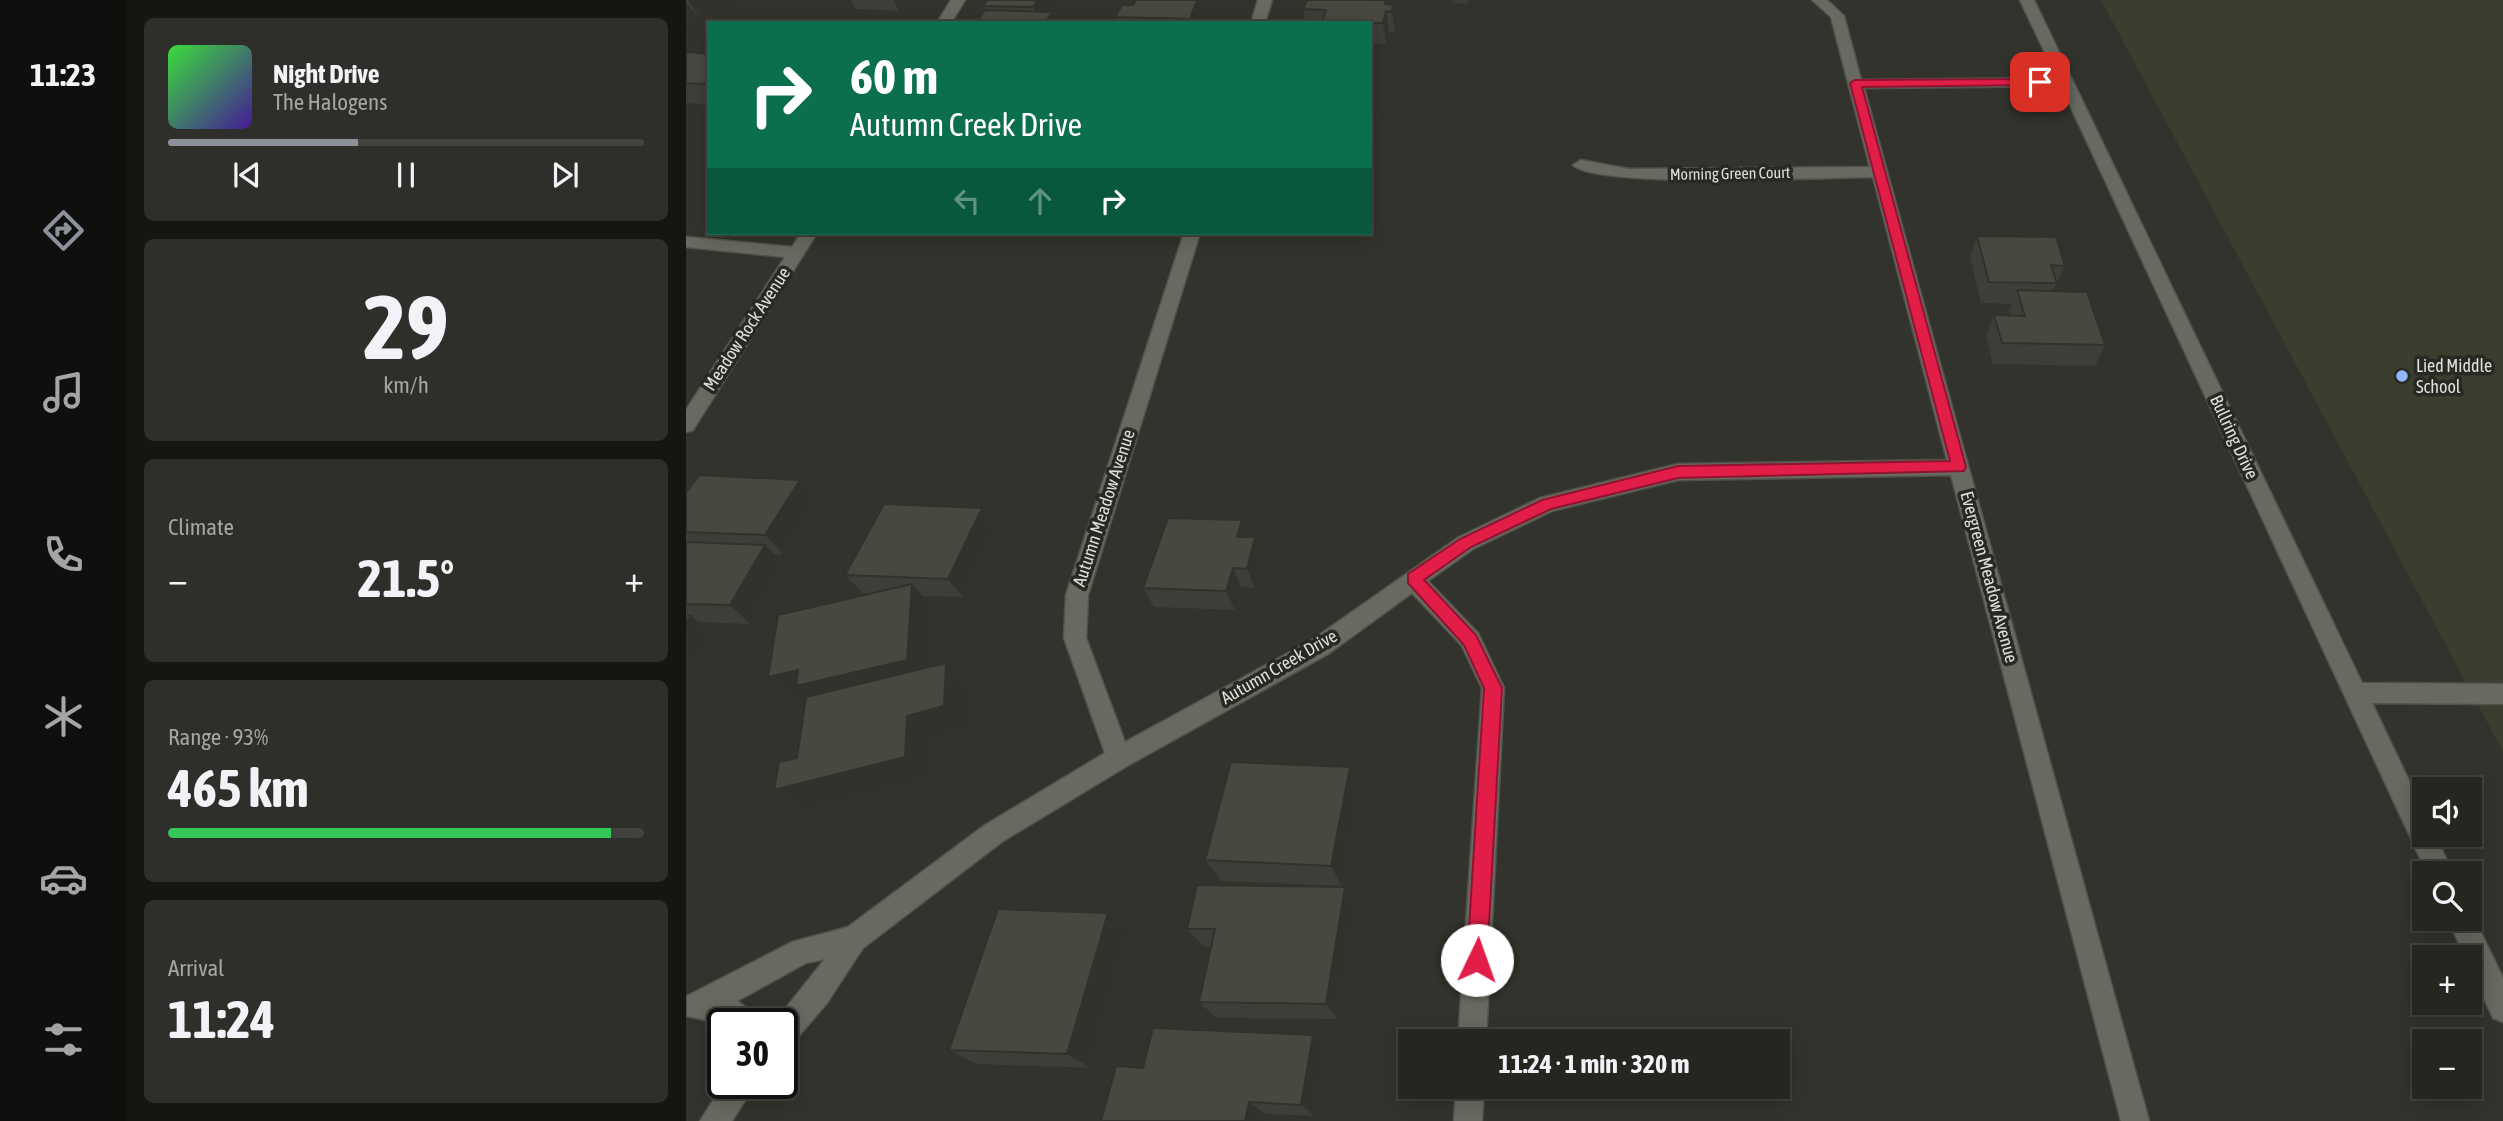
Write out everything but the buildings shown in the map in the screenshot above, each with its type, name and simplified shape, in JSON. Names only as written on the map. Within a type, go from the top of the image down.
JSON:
[{"type":"street","points":[[944,21],[958,0]]},
{"type":"street","points":[[1259,21],[1265,0]]},
{"type":"street","name":"Evergreen Meadow Avenue","points":[[1819,0],[1837,16],[2135,1121]]},
{"type":"street","name":"Bullring Drive","points":[[2027,0],[2434,861]]},
{"type":"street","points":[[1855,83],[2066,82]]},
{"type":"street","name":"Morning Green Court","points":[[1581,165],[1629,174],[1879,172]]},
{"type":"street","name":"Meadow Rock Avenue","points":[[686,425],[808,235]]},
{"type":"street","name":"Autumn Meadow Avenue","points":[[1119,758],[1075,638],[1077,596],[1191,235]]},
{"type":"street","points":[[686,242],[796,253]]},
{"type":"street","name":"Autumn Creek Drive","points":[[1119,758],[1320,647],[1466,543],[1547,504],[1678,472],[1959,467]]},
{"type":"street","points":[[1413,579],[1470,640],[1493,688],[1473,1029]]},
{"type":"street","points":[[2355,693],[2503,694]]},
{"type":"street","points":[[798,1015],[817,993],[854,939],[993,833],[1119,758]]},
{"type":"street","points":[[2467,931],[2503,1008]]},
{"type":"street","points":[[692,1008],[776,967],[801,951],[854,939]]},
{"type":"street","points":[[692,1008],[723,1008]]},
{"type":"street","points":[[715,1121],[731,1099]]},
{"type":"street","points":[[1468,1121],[1469,1099]]},
{"type":"shaded area","name":"Lied Middle School","points":[[2101,0],[2503,0],[2503,752]]},
{"type":"place","name":"Lied Middle School","points":[[2402,376]]},
{"type":"route","points":[[1477,960],[1493,688],[1470,640],[1413,579],[1466,543],[1547,504],[1678,472],[1959,467],[1855,83],[2040,82]]}]
